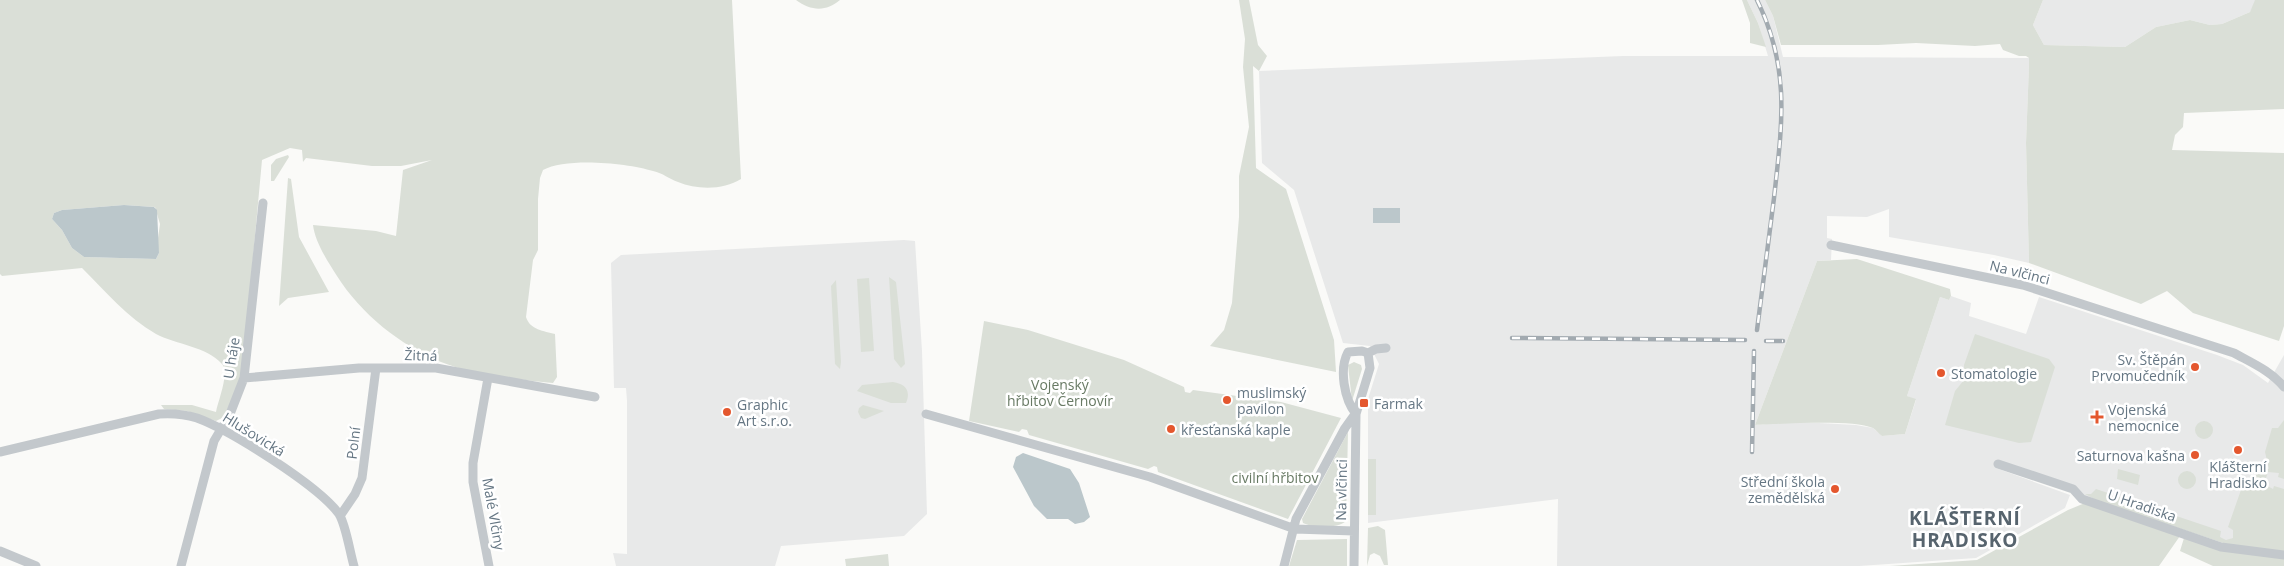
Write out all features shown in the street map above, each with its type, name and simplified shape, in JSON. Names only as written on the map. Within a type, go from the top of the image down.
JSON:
[{"type":"street","name":"U háje","points":[[181,566],[214,441],[230,414],[244,378],[263,203]]},
{"type":"street","name":"Na vlčinci","points":[[1831,245],[2023,285],[2199,340],[2234,353],[2259,367],[2284,387]]},
{"type":"street","points":[[1368,353],[1376,348],[1386,348]]},
{"type":"street","name":"Na vlčinci","points":[[1354,566],[1356,414],[1370,368],[1368,353],[1362,351],[1348,352],[1344,360],[1344,377],[1349,405],[1356,414]]},
{"type":"street","name":"Žitná","points":[[244,378],[376,368],[436,368],[595,397]]},
{"type":"street","name":"Polní","points":[[340,516],[355,494],[362,478],[376,368]]},
{"type":"street","name":"Malé Vlčiny","points":[[488,378],[472,463],[473,482],[489,566]]},
{"type":"street","name":"Hlušovická","points":[[0,452],[159,414],[189,416],[220,428],[313,489],[340,516],[354,566]]},
{"type":"street","points":[[926,414],[1150,477],[1265,516],[1295,529],[1354,531]]},
{"type":"street","points":[[1284,566],[1295,529],[1296,519],[1345,428],[1356,414]]},
{"type":"street","name":"U Hradiska","points":[[1998,464],[2073,489],[2082,499],[2221,547],[2284,555]]},
{"type":"street","points":[[0,551],[36,566]]},
{"type":"shaded area","points":[[1747,0],[1765,0],[1773,16],[1783,57],[2029,58],[2026,143],[2029,263],[1889,237],[1889,209],[1867,217],[1827,216],[1827,238],[1832,239],[1831,260],[1817,261],[1755,425],[1800,422],[1856,425],[1873,428],[1882,436],[1905,434],[1916,400],[1907,396],[1940,297],[1949,300],[1951,296],[1971,303],[1969,316],[2026,334],[2039,297],[2217,355],[2243,365],[2268,383],[2284,355],[2284,497],[2237,543],[2226,543],[2085,497],[1998,464],[1996,468],[2070,495],[2065,508],[1976,558],[1859,566],[1557,566],[1558,499],[1368,523],[1368,399],[1379,364],[1370,346],[1343,343],[1294,190],[1262,163],[1259,71],[1623,56],[1768,56],[1758,23]]},
{"type":"shaded area","points":[[2043,0],[2255,0],[2255,3],[2250,12],[2222,24],[2210,25],[2190,20],[2156,27],[2125,47],[2044,45],[2033,25]]},
{"type":"shaded area","points":[[124,205],[154,207],[157,210],[159,253],[156,259],[84,257],[72,248],[62,230],[52,219],[54,213],[62,210]]},
{"type":"shaded area","points":[[1373,208],[1400,208],[1400,223],[1373,223]]},
{"type":"shaded area","points":[[904,240],[915,241],[922,351],[927,514],[904,536],[781,546],[775,566],[616,566],[613,553],[627,554],[627,401],[626,388],[614,388],[611,263],[621,255]]},
{"type":"shaded area","points":[[1023,453],[1070,469],[1079,483],[1090,517],[1084,522],[1075,524],[1068,519],[1047,519],[1034,506],[1013,467],[1016,457]]},
{"type":"green space","points":[[0,0],[732,0],[741,179],[734,183],[710,188],[685,185],[657,172],[613,164],[581,162],[553,166],[543,170],[540,178],[538,199],[538,250],[533,260],[526,317],[534,327],[555,334],[557,377],[553,383],[496,376],[467,370],[441,362],[411,347],[383,327],[358,303],[337,276],[322,252],[313,225],[376,231],[396,236],[403,170],[432,160],[401,166],[372,166],[306,158],[303,162],[302,150],[290,148],[262,160],[242,377],[224,417],[216,421],[187,411],[164,409],[161,405],[192,405],[216,412],[225,373],[222,364],[208,353],[164,338],[146,328],[117,304],[82,268],[2,276],[0,274]],"holes":[[[124,205],[155,207],[160,224],[157,245],[159,253],[156,259],[84,257],[72,248],[62,230],[52,219],[54,213],[62,210]]]},
{"type":"green space","points":[[796,0],[840,0],[829,7],[818,9]]},
{"type":"green space","points":[[1239,0],[1249,0],[1258,45],[1267,56],[1259,71],[1253,66],[1256,168],[1286,189],[1334,340],[1336,372],[1210,346],[1224,330],[1232,303],[1239,217],[1239,176],[1249,127],[1243,67],[1245,39]]},
{"type":"green space","points":[[1742,0],[1747,0],[1758,23],[1766,47],[1750,43],[1750,23]]},
{"type":"green space","points":[[1765,0],[2043,0],[2033,25],[2044,45],[2125,47],[2156,27],[2190,20],[2210,25],[2222,24],[2250,12],[2255,0],[2284,0],[2284,109],[2184,113],[2183,127],[2175,135],[2172,150],[2284,153],[2284,326],[2279,341],[2193,313],[2167,291],[2141,304],[2029,263],[2026,143],[2029,58],[2026,56],[2019,56],[2003,50],[2000,44],[1975,46],[1916,43],[1781,45],[1773,16]]},
{"type":"green space","points":[[288,155],[289,157],[274,181],[271,181],[271,165],[276,159]]},
{"type":"green space","points":[[288,178],[291,179],[299,237],[329,292],[288,298],[279,306]]},
{"type":"green space","points":[[1857,259],[1950,289],[1951,296],[1949,300],[1940,297],[1907,396],[1916,399],[1905,434],[1882,436],[1873,428],[1850,424],[1755,425],[1817,261]]},
{"type":"green space","points":[[889,277],[896,282],[905,364],[901,368],[894,359]]},
{"type":"green space","points":[[869,278],[874,351],[861,352],[857,279]]},
{"type":"green space","points":[[836,280],[840,369],[835,364],[831,286]]},
{"type":"green space","name":"Vojenský hřbitov Černovír","points":[[984,321],[1028,330],[1124,360],[1184,387],[1185,392],[1190,393],[1193,390],[1281,402],[1341,418],[1288,519],[1158,472],[1157,467],[1154,466],[1148,469],[1029,435],[1027,430],[1022,429],[1019,432],[969,421]]},
{"type":"green space","points":[[1975,334],[2049,359],[2055,367],[2031,442],[2019,443],[1945,425],[1955,391],[1964,380],[1964,365]]},
{"type":"green space","points":[[1354,362],[1361,365],[1362,369],[1352,401],[1348,365]]},
{"type":"green space","points":[[893,382],[904,386],[908,392],[906,403],[891,403],[857,391],[862,385]]},
{"type":"green space","points":[[863,405],[884,411],[865,419],[861,418],[858,412],[859,408]]},
{"type":"green space","points":[[2284,420],[2284,479],[2278,477],[2279,473],[2268,472],[2264,484],[2273,489],[2274,486],[2284,489],[2284,552],[2232,546],[2098,501],[2085,494],[2091,494],[2096,489],[2221,531],[2220,537],[2226,540],[2233,538],[2233,530],[2228,527],[2242,487],[2247,482],[2254,481],[2258,469],[2253,465],[2254,462],[2269,469],[2265,452],[2272,428],[2278,428]]},
{"type":"green space","points":[[2204,421],[2210,424],[2213,430],[2210,436],[2204,439],[2198,436],[2195,430],[2198,424]]},
{"type":"green space","points":[[1348,432],[1346,521],[1342,524],[1325,527],[1303,523],[1302,519]]},
{"type":"green space","points":[[1368,459],[1376,459],[1376,515],[1368,515]]},
{"type":"green space","points":[[2118,469],[2140,475],[2138,485],[2117,479]]},
{"type":"green space","points":[[2187,471],[2193,474],[2196,480],[2193,486],[2187,489],[2181,486],[2178,480],[2181,474]]},
{"type":"green space","points":[[2085,503],[2180,536],[2159,566],[1890,566],[1977,560],[2068,510]]},
{"type":"green space","points":[[1378,526],[1385,530],[1388,565],[1384,565],[1380,556],[1374,553],[1370,555],[1367,566],[1368,528]]},
{"type":"green space","points":[[2184,538],[2284,557],[2284,566],[2213,566],[2180,551]]},
{"type":"green space","points":[[1347,539],[1347,566],[1289,566],[1297,540]]},
{"type":"green space","points":[[888,554],[889,566],[846,566],[845,559]]},
{"type":"railway","points":[[1757,0],[1768,25],[1775,50],[1781,98],[1780,146],[1757,330]]},
{"type":"railway","points":[[1512,338],[1745,340]]},
{"type":"railway","points":[[1766,341],[1783,341]]},
{"type":"railway","points":[[1752,452],[1754,351]]},
{"type":"place","name":"Sv. Štěpán Prvomučedník","points":[[2195,367]]},
{"type":"place","name":"Stomatologie","points":[[1941,373]]},
{"type":"place","name":"muslimský pavilon","points":[[1227,400]]},
{"type":"place","name":"Farmak","points":[[1364,403]]},
{"type":"place","name":"Graphic Art s.r.o.","points":[[727,412]]},
{"type":"place","name":"Vojenská nemocnice","points":[[2097,417]]},
{"type":"place","name":"křesťanská kaple","points":[[1171,429]]},
{"type":"place","name":"Klášterní Hradisko","points":[[2238,450]]},
{"type":"place","name":"Saturnova kašna","points":[[2195,455]]},
{"type":"place","name":"Střední škola zemědělská","points":[[1835,489]]},
{"type":"district","name":"KLÁŠTERNÍ HRADISKO","points":[[1965,529]]},
{"type":"park label","name":"civilní hřbitov","points":[[1275,477]]}]
